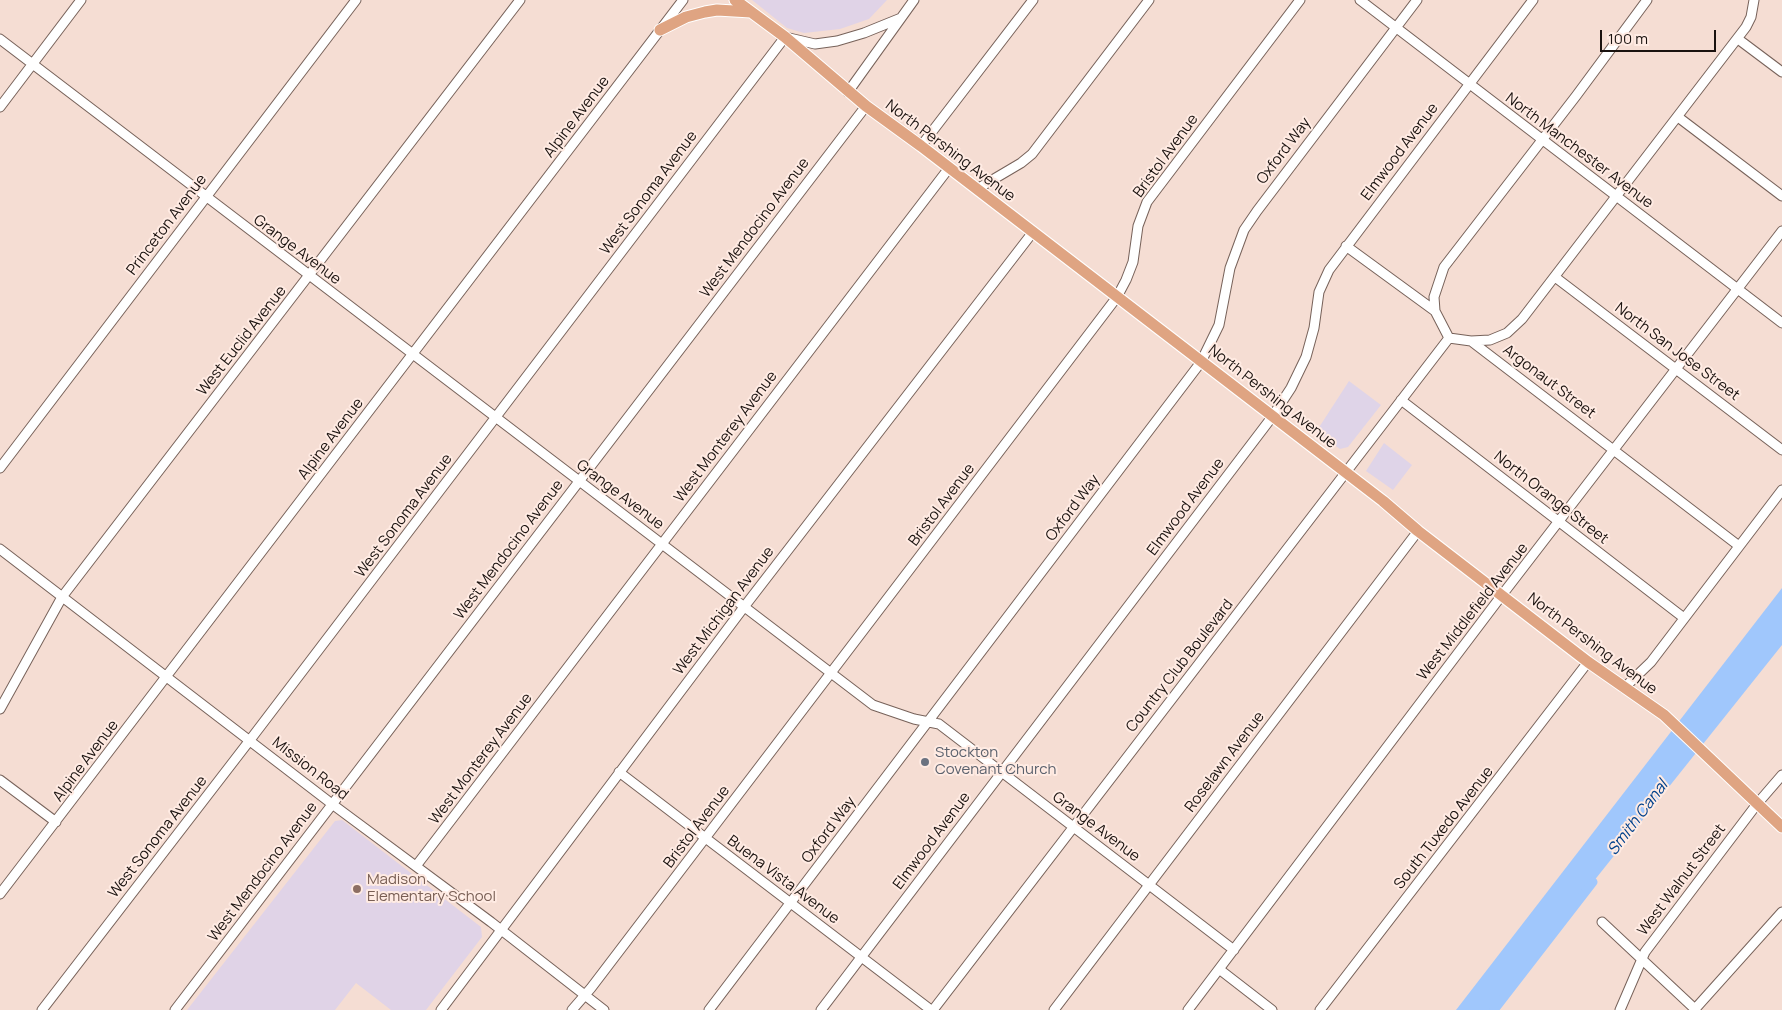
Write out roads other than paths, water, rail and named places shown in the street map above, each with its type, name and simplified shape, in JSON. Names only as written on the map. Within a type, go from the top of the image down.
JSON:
[{"type":"main road","name":"North Pershing Avenue","points":[[736,0],[785,37],[866,106],[921,146],[1272,416],[1588,662],[1673,723],[1782,827]]},
{"type":"main road","points":[[660,30],[686,17],[705,12],[717,10],[751,12]]},
{"type":"street","points":[[0,107],[81,0]]},
{"type":"street","name":"Princeton Avenue","points":[[0,468],[356,0]]},
{"type":"street","name":"West Euclid Avenue","points":[[0,709],[62,597],[520,0]]},
{"type":"street","name":"Alpine Avenue","points":[[0,894],[683,0]]},
{"type":"street","points":[[848,92],[914,0]]},
{"type":"street","points":[[921,146],[1033,0]]},
{"type":"street","points":[[977,189],[1021,163],[1032,154],[1149,0]]},
{"type":"street","name":"Bristol Avenue","points":[[572,1010],[706,838],[1117,297],[1126,280],[1132,262],[1138,226],[1147,202],[1300,0]]},
{"type":"street","name":"North Manchester Avenue","points":[[1360,0],[1782,323]]},
{"type":"street","name":"Oxford Way","points":[[709,1010],[1201,362],[1219,325],[1230,268],[1244,230],[1256,211],[1417,0]]},
{"type":"street","name":"Elmwood Avenue","points":[[821,1010],[1272,416],[1291,388],[1306,357],[1314,328],[1319,292],[1324,278],[1346,246],[1533,0]]},
{"type":"street","points":[[1449,338],[1435,311],[1434,298],[1444,267],[1647,0]]},
{"type":"street","points":[[1471,341],[1490,340],[1507,333],[1522,319],[1738,39],[1751,17],[1754,0]]},
{"type":"street","points":[[785,37],[815,44],[837,41],[864,33],[901,18]]},
{"type":"street","name":"West Sonoma Avenue","points":[[42,1010],[496,418],[785,37]]},
{"type":"street","name":"Grange Avenue","points":[[0,39],[831,674],[873,705],[939,724],[1234,950]]},
{"type":"street","points":[[1738,39],[1782,72]]},
{"type":"street","name":"West Mendocino Avenue","points":[[175,1010],[866,106]]},
{"type":"street","points":[[1678,116],[1782,196]]},
{"type":"street","name":"West Monterey Avenue","points":[[416,866],[949,168]]},
{"type":"street","name":"West Middlefield Avenue","points":[[1188,1010],[1502,595],[1782,231]]},
{"type":"street","name":"West Michigan Avenue","points":[[441,1010],[744,607],[1033,232]]},
{"type":"street","points":[[1346,246],[1435,311]]},
{"type":"street","name":"North San Jose Street","points":[[1555,277],[1782,450]]},
{"type":"street","name":"Argonaut Street","points":[[1449,338],[1471,341],[1739,546]]},
{"type":"street","name":"Country Club Boulevard","points":[[932,1010],[1449,338]]},
{"type":"street","name":"North Orange Street","points":[[1401,400],[1684,618]]},
{"type":"street","points":[[1624,688],[1651,662],[1782,490]]},
{"type":"street","name":"Roselawn Avenue","points":[[1054,1010],[1418,531]]},
{"type":"street","name":"Mission Road","points":[[0,549],[604,1010]]},
{"type":"street","name":"South Tuxedo Avenue","points":[[1320,1010],[1588,662]]},
{"type":"street","name":"Buena Vista Avenue","points":[[619,772],[932,1010]]},
{"type":"street","name":"West Walnut Street","points":[[1620,1010],[1641,960],[1756,804],[1782,775]]},
{"type":"street","points":[[0,780],[56,822]]},
{"type":"street","points":[[1602,922],[1695,1010],[1782,912]]},
{"type":"street","points":[[1219,969],[1272,1010]]},
{"type":"water","points":[[1782,588],[1782,645],[1491,1010],[1456,1010]]},
{"type":"waterway","name":"Smith Canal","points":[[1494,1010],[1593,882]]},
{"type":"place","name":"Stockton Covenant Church","points":[[925,762]]},
{"type":"place","name":"Madison Elementary School","points":[[357,889]]}]
